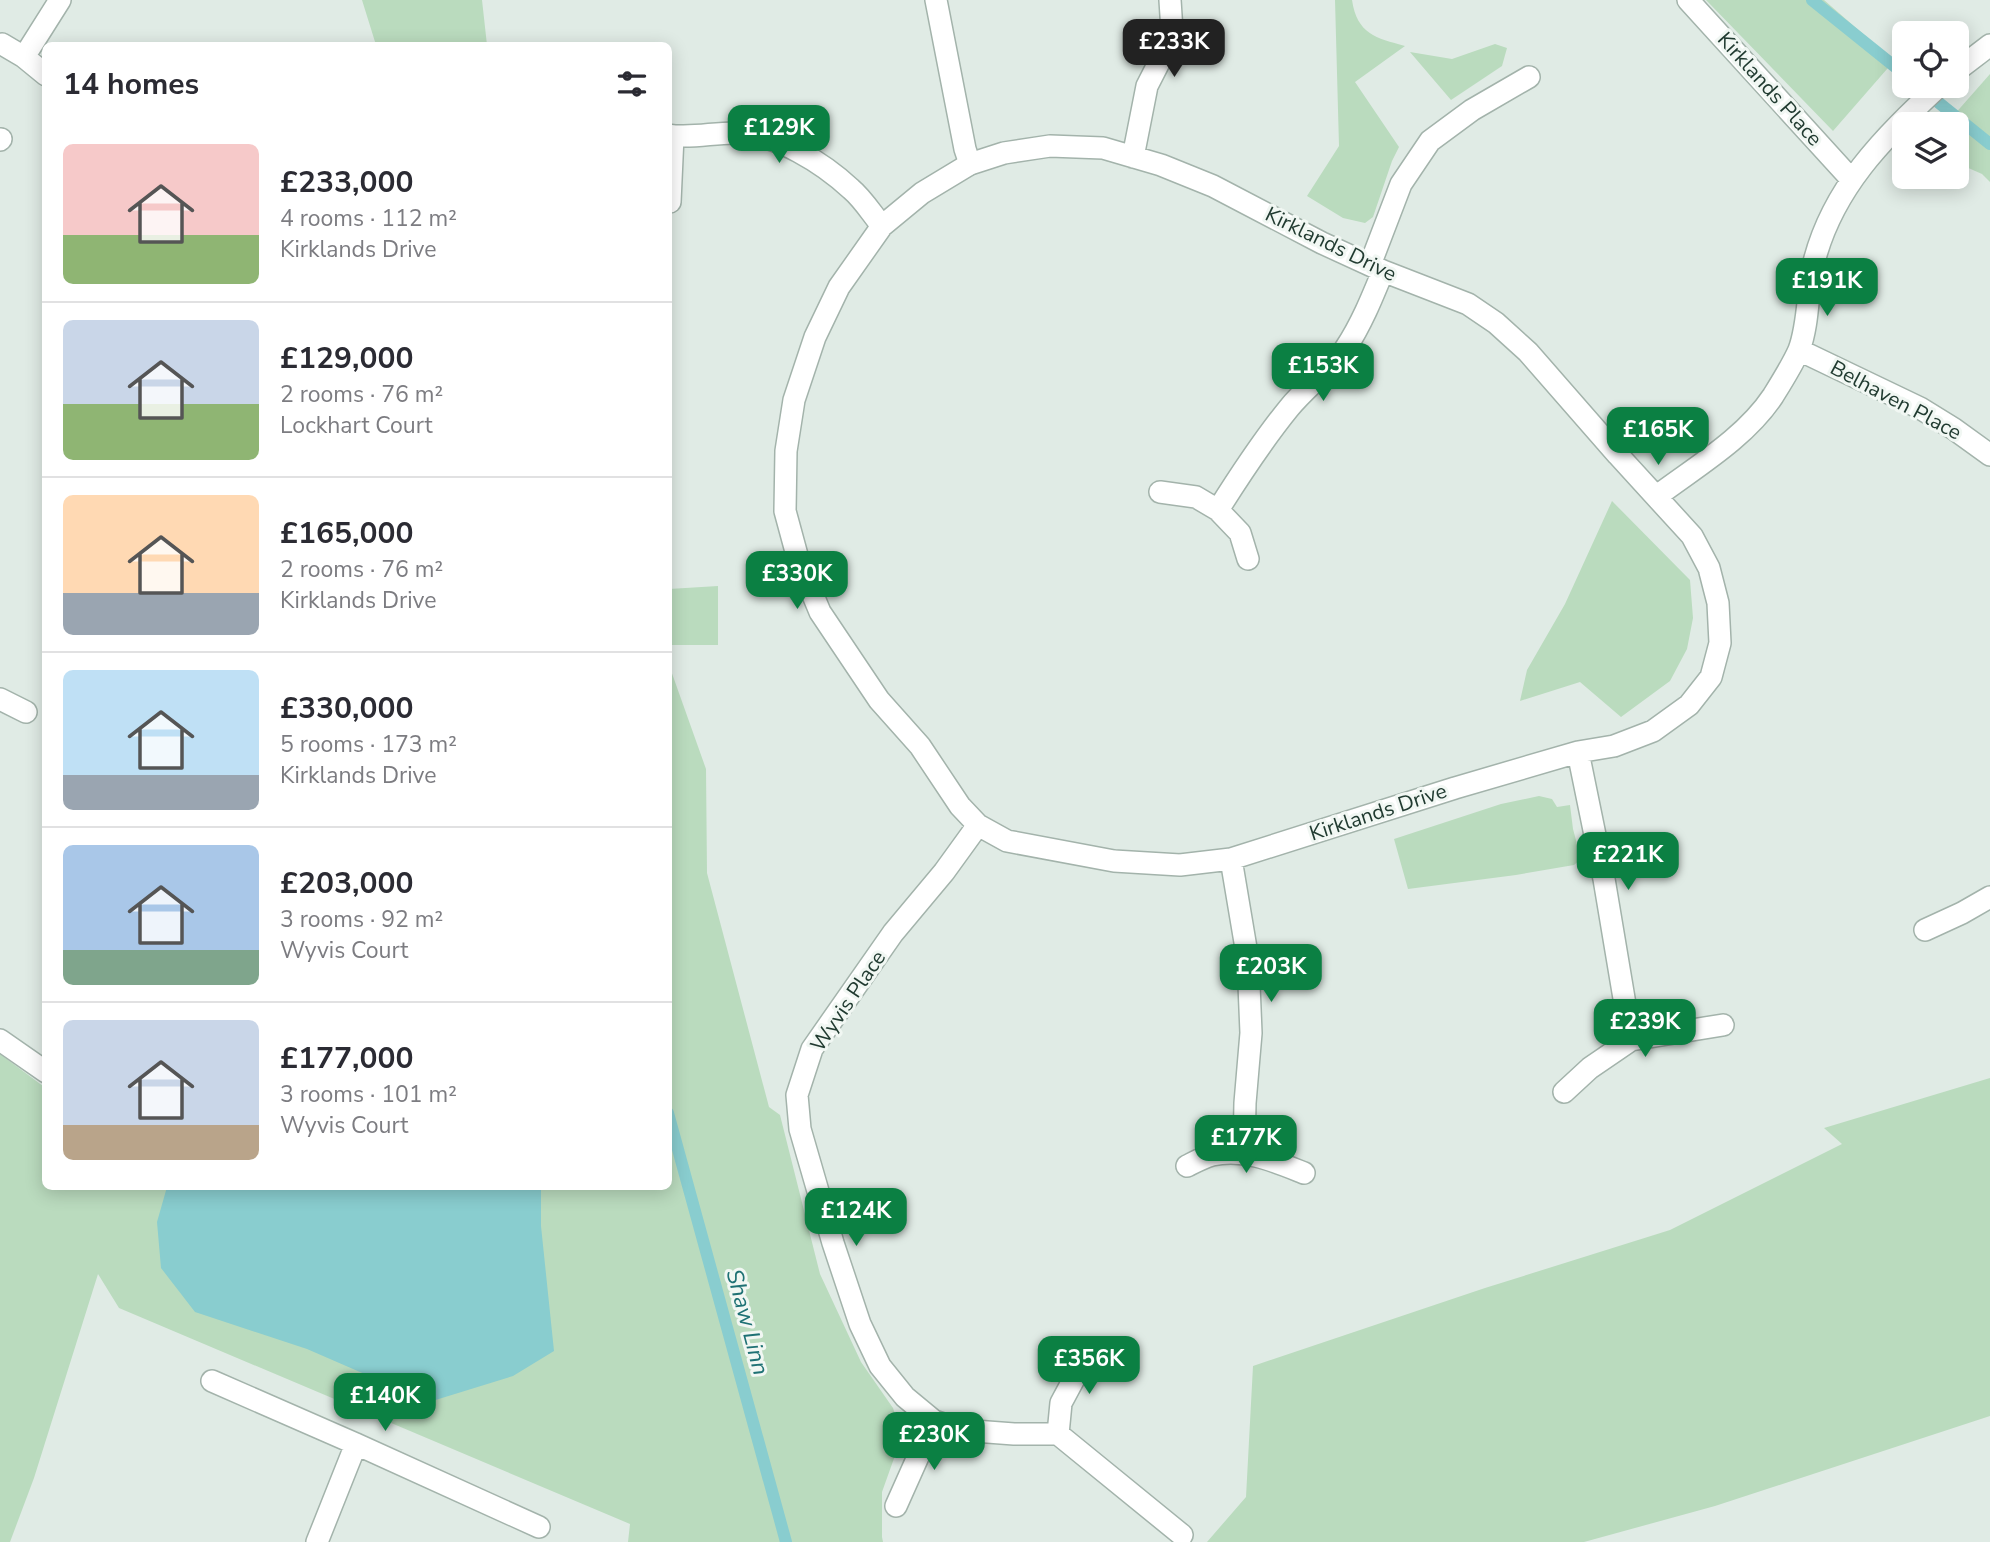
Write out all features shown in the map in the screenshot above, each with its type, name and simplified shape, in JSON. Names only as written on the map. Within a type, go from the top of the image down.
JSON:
[{"type":"street","points":[[24,57],[60,0]]},
{"type":"street","points":[[936,0],[970,164]]},
{"type":"street","points":[[1133,157],[1147,86],[1170,43],[1170,0]]},
{"type":"street","name":"Kirklands Place","points":[[1688,0],[1851,179]]},
{"type":"street","points":[[2,44],[42,72]]},
{"type":"street","points":[[1969,61],[1990,45]]},
{"type":"street","points":[[1217,509],[1283,415],[1344,349],[1366,312],[1401,184],[1430,141],[1472,110],[1529,77]]},
{"type":"street","points":[[1657,496],[1752,423],[1773,396],[1799,350],[1817,253],[1825,228],[1851,179],[1894,128],[1926,98]]},
{"type":"street","points":[[672,135],[739,133],[782,142],[853,190],[882,226]]},
{"type":"street","name":"Kirklands Drive","points":[[1050,146],[1103,148],[1133,157],[1213,186],[1322,243],[1468,304],[1496,323],[1528,352],[1692,536],[1709,568],[1718,603],[1720,643],[1711,677],[1689,705],[1653,731],[1614,746],[1578,752],[1455,788],[1231,859],[1180,865],[1114,861],[1007,841],[978,825],[960,806],[920,746],[879,700],[820,612],[798,559],[785,511],[786,451],[794,400],[816,337],[839,287],[882,226],[922,193],[970,164],[1004,153],[1050,146]]},
{"type":"street","name":"Belhaven Place","points":[[1799,350],[1920,408],[1990,455]]},
{"type":"street","points":[[1160,492],[1196,496],[1217,509],[1240,533],[1248,559]]},
{"type":"street","points":[[0,699],[26,712]]},
{"type":"street","points":[[1578,752],[1604,879],[1631,1040]]},
{"type":"street","name":"Wyvis Place","points":[[978,825],[944,872],[893,933],[813,1049],[797,1096],[800,1129],[832,1243],[860,1324],[880,1366],[905,1397],[934,1422],[961,1430],[1058,1434]]},
{"type":"street","points":[[1231,859],[1248,960],[1251,1033],[1244,1153]]},
{"type":"street","points":[[1925,930],[1990,897]]},
{"type":"street","points":[[1564,1092],[1590,1068],[1631,1040],[1723,1025]]},
{"type":"street","points":[[0,1040],[42,1069]]},
{"type":"street","points":[[1187,1166],[1211,1155],[1244,1153],[1270,1159],[1304,1173]]},
{"type":"street","points":[[1090,1349],[1061,1403],[1058,1434],[1182,1535]]},
{"type":"street","points":[[212,1381],[539,1527]]},
{"type":"street","points":[[896,1506],[934,1422]]},
{"type":"street","points":[[317,1542],[356,1444]]},
{"type":"green space","points":[[362,0],[482,0],[487,42],[375,42]]},
{"type":"green space","points":[[1335,0],[1352,0],[1363,27],[1377,37],[1405,46],[1355,82],[1399,147],[1373,217],[1365,223],[1343,218],[1307,196],[1339,146]]},
{"type":"green space","points":[[1706,0],[1824,0],[1892,59],[1892,63],[1833,131]]},
{"type":"green space","points":[[1495,44],[1507,48],[1502,66],[1451,100],[1410,52],[1452,59]]},
{"type":"green space","points":[[1990,74],[1990,182],[1982,174],[1969,168],[1969,112],[1957,112]]},
{"type":"green space","points":[[1612,501],[1690,580],[1693,618],[1687,649],[1670,681],[1621,717],[1580,682],[1520,701],[1527,670],[1565,604]]},
{"type":"green space","points":[[718,586],[718,645],[672,645],[672,589]]},
{"type":"green space","points":[[672,673],[706,769],[707,873],[769,1107],[780,1115],[820,1274],[861,1362],[893,1408],[902,1436],[882,1492],[883,1542],[628,1542],[630,1524],[119,1308],[98,1274],[34,1478],[10,1542],[0,1542],[0,1054],[42,1085],[42,1190],[672,1190]]},
{"type":"green space","points":[[1539,796],[1552,799],[1557,807],[1570,805],[1581,859],[1574,865],[1408,889],[1394,839],[1501,804]]},
{"type":"green space","points":[[1990,1078],[1990,1416],[1715,1506],[1584,1542],[1207,1542],[1246,1497],[1253,1366],[1485,1288],[1670,1230],[1842,1144],[1824,1128]]},
{"type":"water","points":[[166,1190],[541,1190],[541,1226],[554,1351],[513,1376],[429,1402],[307,1349],[195,1312],[161,1268],[157,1222]]},
{"type":"waterway","points":[[1812,0],[1892,64]]},
{"type":"waterway","points":[[1933,98],[1990,144]]},
{"type":"waterway","name":"Shaw Linn","points":[[672,1128],[786,1542]]}]
